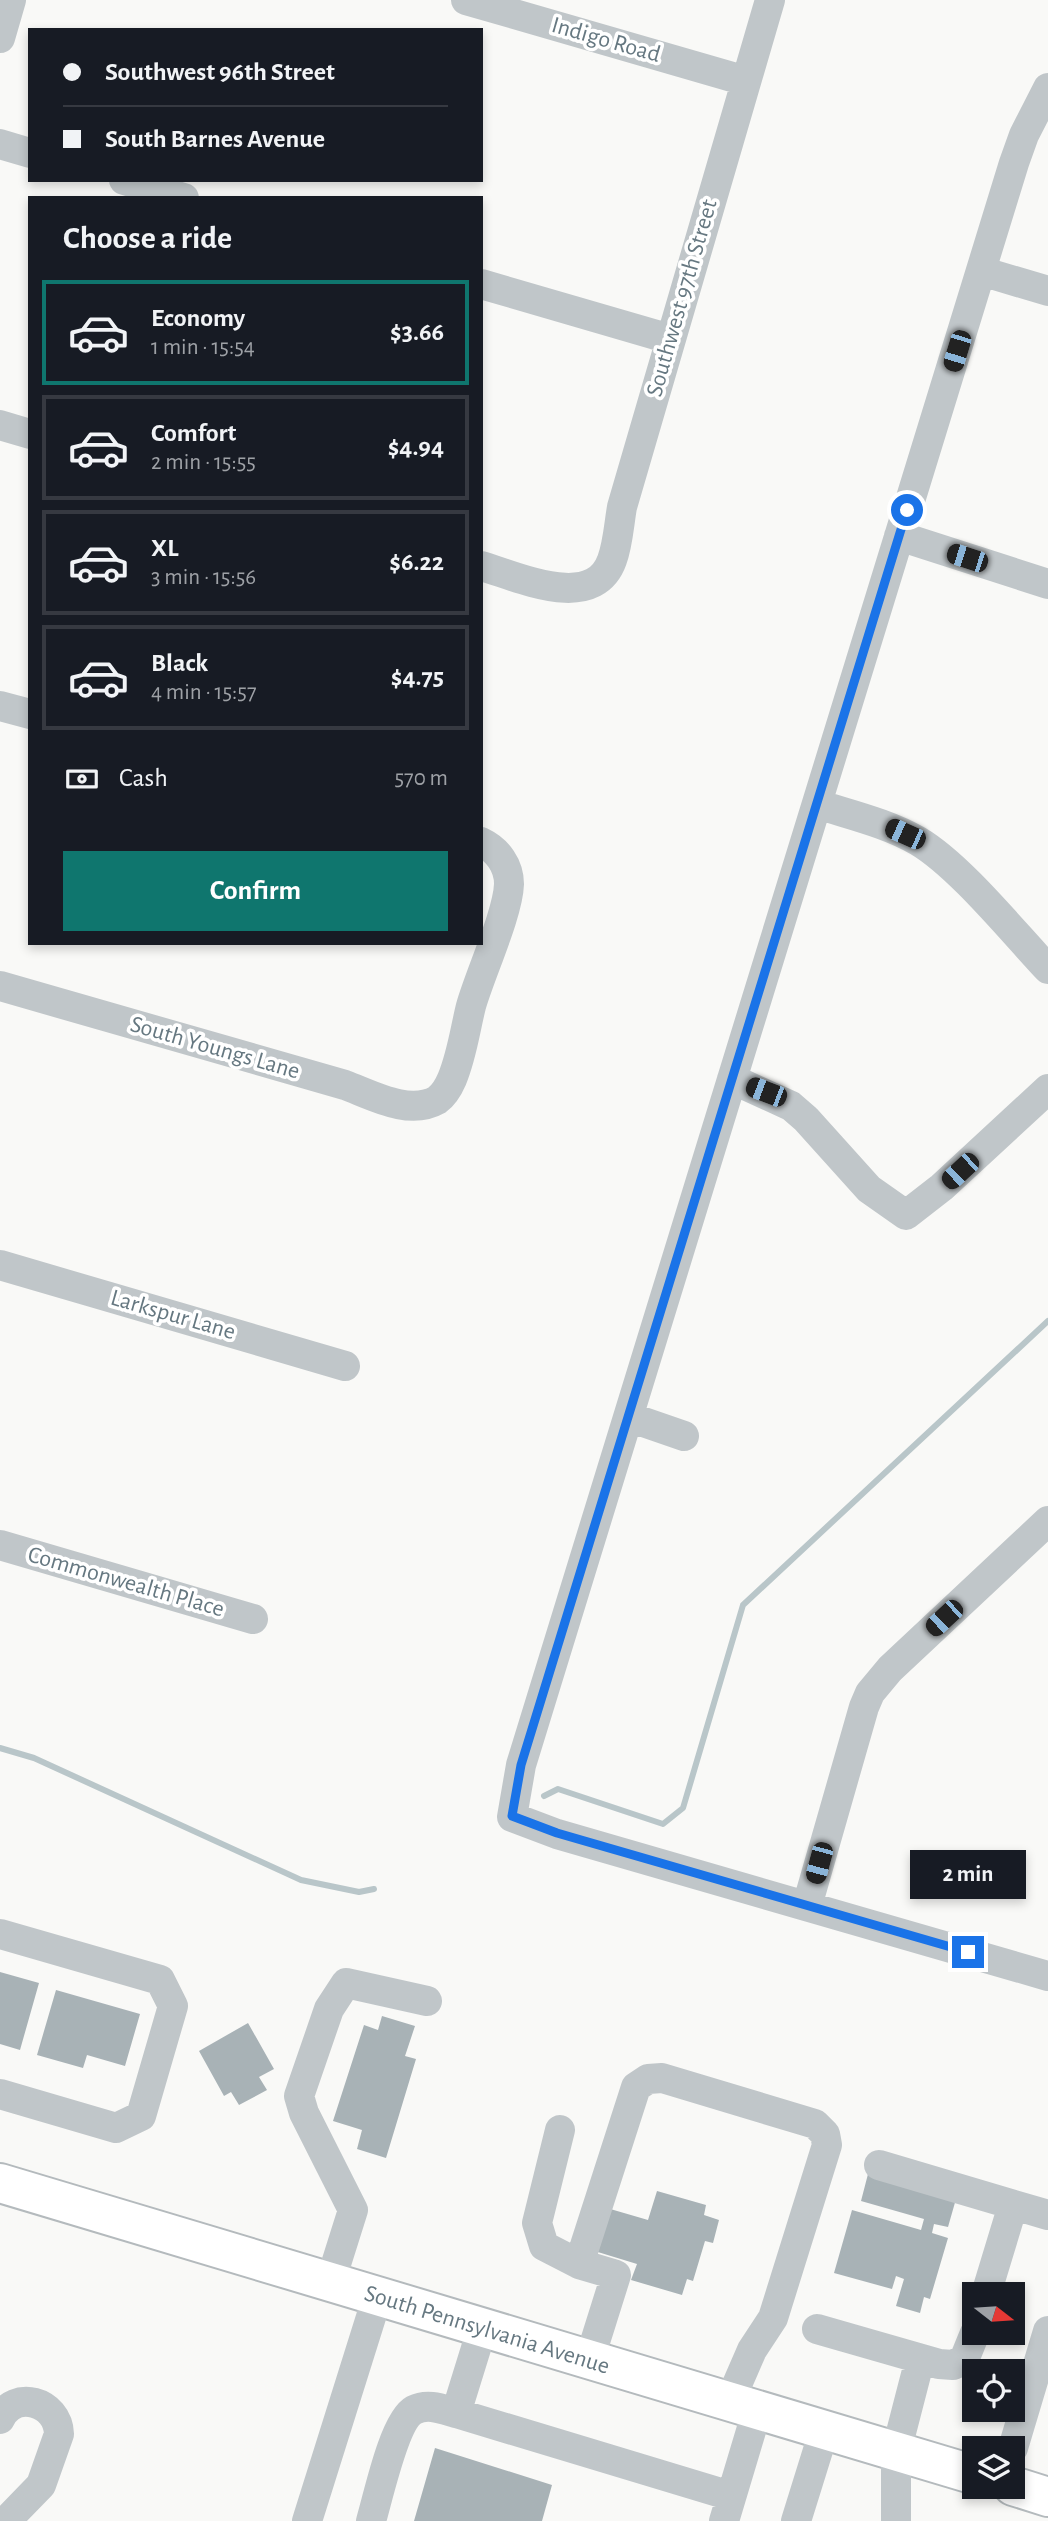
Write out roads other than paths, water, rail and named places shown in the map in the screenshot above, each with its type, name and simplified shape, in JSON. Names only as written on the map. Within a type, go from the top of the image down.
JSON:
[{"type":"main road","name":"South Pennsylvania Avenue","points":[[0,2183],[962,2471]]},
{"type":"main road","points":[[1025,2490],[1048,2497]]},
{"type":"street","points":[[0,38],[11,0]]},
{"type":"street","name":"Indigo Road","points":[[466,0],[746,80]]},
{"type":"street","name":"Southwest 97th Street","points":[[483,567],[558,589],[583,587],[611,562],[622,507],[770,0]]},
{"type":"street","points":[[1048,88],[1024,135],[981,271],[521,1765],[512,1816],[557,1833],[1048,1976]]},
{"type":"street","points":[[0,144],[28,152]]},
{"type":"street","points":[[131,182],[177,196]]},
{"type":"street","points":[[981,271],[1048,292]]},
{"type":"street","points":[[483,285],[670,339]]},
{"type":"street","points":[[0,425],[28,433]]},
{"type":"street","points":[[899,537],[1048,584]]},
{"type":"street","points":[[0,706],[28,713]]},
{"type":"street","points":[[817,804],[889,827],[927,847],[951,867],[1048,969]]},
{"type":"street","name":"South Youngs Lane","points":[[0,986],[345,1085],[394,1103],[405,1105],[429,1102],[443,1094],[452,1079],[471,1007],[506,902],[507,870],[495,852],[483,843]]},
{"type":"street","points":[[732,1079],[791,1106],[869,1189],[906,1214],[942,1187],[1048,1089]]},
{"type":"street","name":"Larkspur Lane","points":[[0,1265],[345,1366]]},
{"type":"street","points":[[629,1416],[684,1436]]},
{"type":"street","points":[[807,1906],[856,1730],[870,1693],[890,1669],[1048,1521]]},
{"type":"street","name":"Commonwealth Place","points":[[0,1545],[253,1619]]},
{"type":"street","points":[[0,1934],[160,1980],[173,2006],[141,2116],[116,2128],[0,2094]]},
{"type":"street","points":[[330,2283],[354,2210],[304,2113],[299,2096],[329,2009],[346,1983],[427,2001]]},
{"type":"street","points":[[371,2521],[401,2424],[412,2411],[428,2406],[456,2413],[728,2508],[752,2350],[773,2318],[827,2146],[825,2134],[815,2124],[662,2078],[648,2080],[636,2087],[579,2264]]},
{"type":"street","points":[[560,2130],[537,2223],[544,2246],[579,2264],[616,2275],[589,2361]]},
{"type":"street","points":[[879,2165],[1048,2216]]},
{"type":"street","points":[[990,2282],[1013,2205]]},
{"type":"street","points":[[307,2521],[377,2298]]},
{"type":"street","points":[[456,2413],[482,2329]]},
{"type":"street","points":[[817,2329],[920,2359],[953,2365],[964,2360],[970,2345]]},
{"type":"street","points":[[1017,2436],[1048,2334]]},
{"type":"street","points":[[896,2521],[896,2452],[920,2359]]},
{"type":"street","points":[[0,2419],[9,2407],[20,2402],[32,2403],[51,2412],[59,2426],[41,2485],[6,2521]]},
{"type":"street","points":[[796,2521],[824,2431]]},
{"type":"waterway","points":[[544,1796],[558,1789],[663,1824],[683,1808],[743,1605],[1048,1321]]},
{"type":"waterway","points":[[0,1748],[34,1758],[301,1880],[359,1892],[374,1889]]}]
